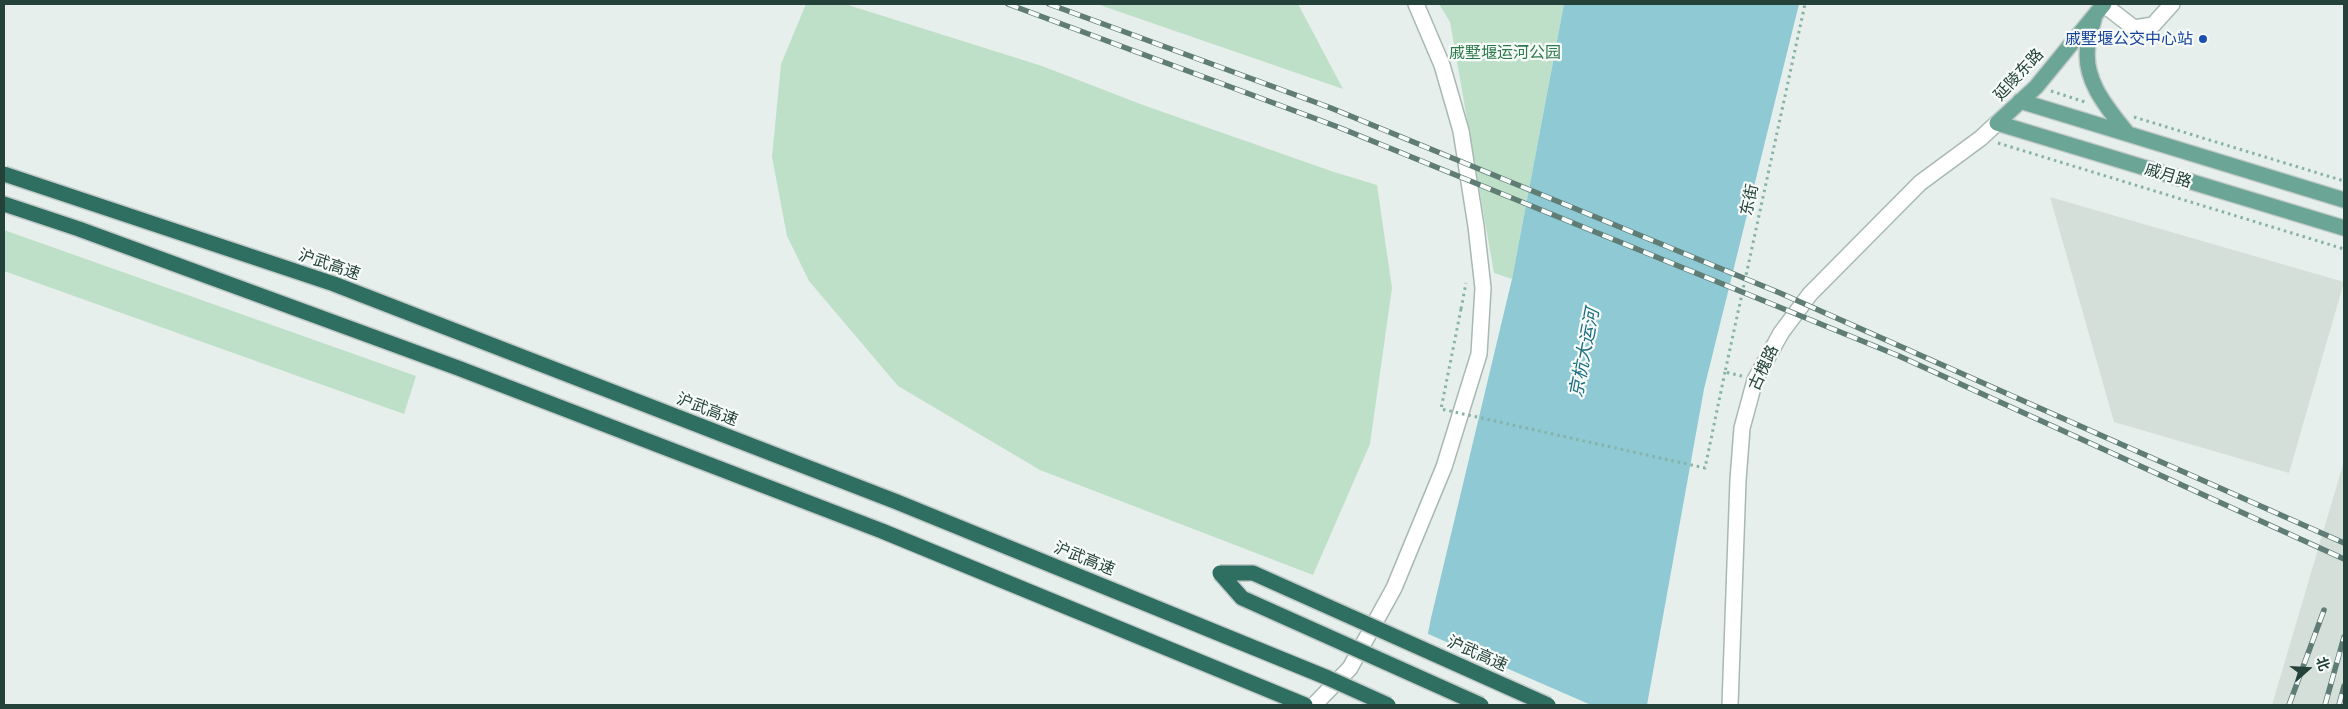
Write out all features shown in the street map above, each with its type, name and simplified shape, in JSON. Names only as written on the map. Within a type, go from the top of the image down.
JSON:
[{"type":"highway","name":"沪武高速","points":[[4,174],[334,284],[897,502],[1328,678],[1388,705]]},
{"type":"highway","points":[[4,204],[79,229],[458,368],[864,524],[1305,705]]},
{"type":"highway","name":"沪武高速","points":[[1481,705],[1242,598],[1220,573],[1253,573],[1548,705]]},
{"type":"main road","name":"延陵东路","points":[[1997,123],[2036,86],[2101,7]]},
{"type":"main road","points":[[2101,7],[2087,47],[2090,72],[2098,94],[2128,134]]},
{"type":"main road","name":"戚月路","points":[[2020,101],[2344,200]]},
{"type":"main road","name":"戚月路","points":[[1997,123],[2344,228]]},
{"type":"street","points":[[1314,705],[1350,668],[1394,588],[1444,467],[1479,354],[1483,288],[1476,226],[1460,130],[1442,65],[1416,4]]},
{"type":"street","points":[[2101,7],[2134,28],[2154,25],[2172,4]]},
{"type":"street","name":"古槐路","points":[[1730,705],[1738,471],[1742,428],[1755,380],[1781,333],[1810,294],[1920,183],[1981,138],[1997,123]]},
{"type":"path","name":"东街","points":[[1461,309],[1441,409],[1705,468],[1805,4]]},
{"type":"path","points":[[2036,86],[2344,180]]},
{"type":"path","name":"戚月路","points":[[1981,138],[2344,249]]},
{"type":"path","points":[[1725,372],[1755,380]]},
{"type":"shaded area","points":[[2050,197],[2344,282],[2289,473],[2114,422]]},
{"type":"shaded area","points":[[2344,461],[2344,705],[2272,705]]},
{"type":"green space","points":[[806,4],[845,4],[1042,66],[1143,105],[1334,172],[1377,185],[1392,288],[1370,444],[1313,575],[1040,470],[898,386],[809,281],[787,236],[772,157],[781,64]]},
{"type":"green space","points":[[1097,4],[1298,4],[1343,89]]},
{"type":"green space","name":"戚墅堰运河公园","points":[[1439,4],[1564,4],[1512,279],[1494,273],[1450,22]]},
{"type":"green space","points":[[4,230],[416,376],[404,414],[4,271]]},
{"type":"water","name":"京杭大运河","points":[[1564,4],[1799,4],[1704,389],[1647,705],[1414,705],[1431,618],[1512,279]]},
{"type":"pier","points":[[1426,633],[1591,705],[1412,705]]},
{"type":"railway","points":[[1008,4],[1338,127],[1899,356],[2344,559]]},
{"type":"railway","points":[[1049,4],[1331,108],[1780,293],[2344,543]]},
{"type":"railway","points":[[2289,705],[2324,610]]},
{"type":"railway","points":[[2325,705],[2344,637]]},
{"type":"railway","points":[[2339,705],[2344,686]]},
{"type":"place","name":"戚墅堰公交中心站","points":[[2203,39]]}]
